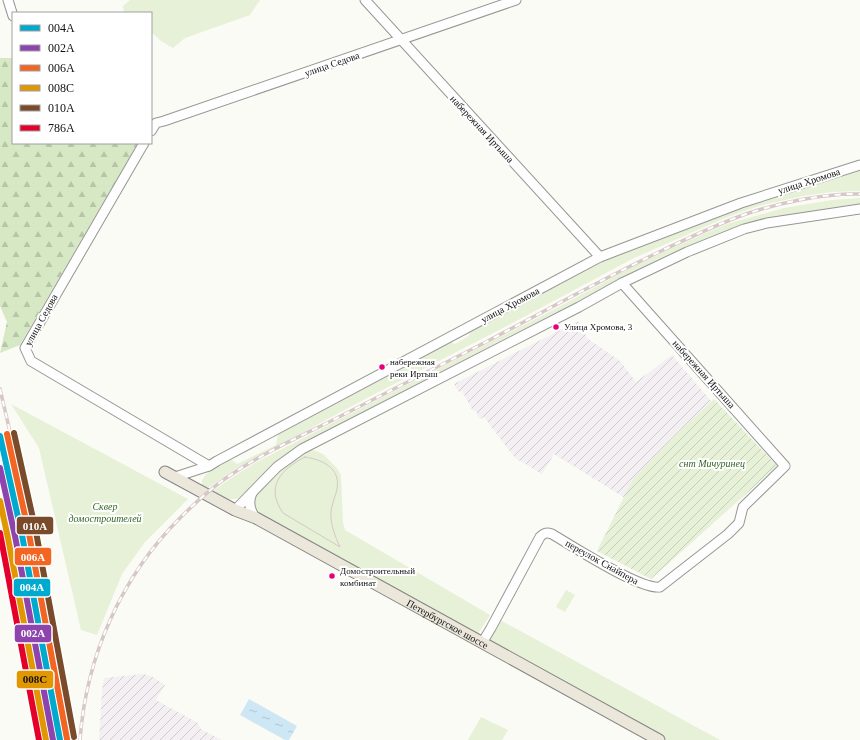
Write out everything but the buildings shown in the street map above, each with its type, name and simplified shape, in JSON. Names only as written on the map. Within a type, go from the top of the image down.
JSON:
[{"type":"main road","name":"Петербургское шоссе","points":[[170,475],[235,510],[256,518],[323,559]]},
{"type":"main road","name":"Петербургское шоссе","points":[[235,510],[253,524],[323,559],[577,699],[646,740]]},
{"type":"main road","name":"Петербургское шоссе","points":[[577,699],[659,740]]},
{"type":"street","points":[[8,0],[12,13]]},
{"type":"street","name":"набережная Иртыша","points":[[365,0],[600,257]]},
{"type":"street","name":"улица Седова","points":[[153,125],[516,0]]},
{"type":"street","name":"улица Седова","points":[[143,144],[25,348],[31,361],[209,466]]},
{"type":"street","name":"улица Хромова","points":[[170,475],[209,466],[600,257],[741,203],[860,165]]},
{"type":"street","points":[[235,510],[284,462],[302,449],[622,283],[687,252],[744,229],[767,223],[860,209]]},
{"type":"street","name":"набережная Иртыша","points":[[622,283],[785,466]]},
{"type":"street","name":"переулок Снайпера","points":[[480,646],[543,534],[552,534],[644,585],[656,588],[660,587],[728,534],[739,523],[743,507],[785,466]]},
{"type":"street","points":[[254,490],[250,496],[250,504],[252,513],[256,518]]},
{"type":"shaded area","points":[[578,321],[588,339],[620,361],[636,382],[672,355],[711,401],[674,436],[633,479],[625,498],[554,454],[542,474],[515,458],[484,417],[480,419],[475,410],[473,411],[462,391],[459,392],[454,384]]},
{"type":"shaded area","points":[[143,674],[151,676],[165,685],[156,700],[198,723],[201,729],[221,740],[99,740],[104,678]]},
{"type":"green space","points":[[130,0],[260,0],[250,15],[185,38],[173,48],[161,41],[152,33],[152,12],[124,12],[123,6]]},
{"type":"green space","points":[[0,58],[12,58],[12,144],[137,144],[20,345],[0,353],[7,322],[0,306]]},
{"type":"green space","points":[[860,168],[860,191],[832,192],[803,196],[759,206],[725,218],[632,259],[268,451],[232,471],[207,489],[202,486],[204,477],[211,470],[232,460],[237,464],[276,445],[278,434],[408,366],[450,342],[455,344],[469,336],[470,331],[601,260],[705,219]]},
{"type":"green space","points":[[860,198],[860,205],[800,214],[667,257],[611,284],[322,433],[298,447],[280,460],[239,498],[228,499],[213,491],[255,463],[553,310],[640,263],[683,243],[727,224],[784,208],[832,200]]},
{"type":"green space","name":"снт Мичуринец","points":[[714,399],[777,466],[651,579],[597,551],[633,479],[674,436]]},
{"type":"green space","name":"Сквер домостроителей","points":[[11,404],[188,499],[145,542],[122,574],[97,635],[81,630],[39,448]]},
{"type":"green space","points":[[313,450],[323,454],[336,467],[341,475],[343,523],[345,530],[490,615],[476,637],[423,608],[422,602],[401,591],[396,594],[374,577],[256,512],[254,498],[258,492],[282,469],[303,453]]},
{"type":"green space","points":[[566,590],[575,595],[565,612],[556,607]]},
{"type":"green space","points":[[500,620],[720,740],[667,740],[487,642]]},
{"type":"green space","points":[[481,717],[508,730],[502,740],[468,740]]},
{"type":"water","points":[[249,699],[297,726],[289,740],[285,740],[240,715]]},
{"type":"tram line","points":[[305,457],[319,461],[335,472],[337,485],[331,509],[331,521],[340,547],[283,513],[278,504],[275,495],[275,487],[278,480],[288,468],[305,457]]},
{"type":"railway","points":[[80,740],[90,679],[110,620],[124,592],[140,566],[159,541],[180,518],[208,492],[226,478],[278,447],[486,342],[614,274],[701,232],[746,214],[773,206],[817,197],[860,194]]},
{"type":"railway","points":[[0,389],[20,475],[38,567],[62,693],[67,740]]},
{"type":"transit line","name":"010А","points":[[14,433],[36,532],[74,737]]},
{"type":"transit line","name":"006А","points":[[7,434],[29,534],[67,739]]},
{"type":"transit line","name":"004А","points":[[0,436],[22,535],[60,740]]},
{"type":"transit line","name":"002А","points":[[0,468],[15,536],[53,740]]},
{"type":"transit line","name":"008С","points":[[0,501],[46,740]]},
{"type":"transit line","name":"786А","points":[[0,533],[39,740]]},
{"type":"place","name":"Улица Хромова, 3","points":[[556,327]]},
{"type":"place","name":"набережная реки Иртыш","points":[[382,367]]},
{"type":"place","name":"Домостроительный комбинат","points":[[332,576]]}]
